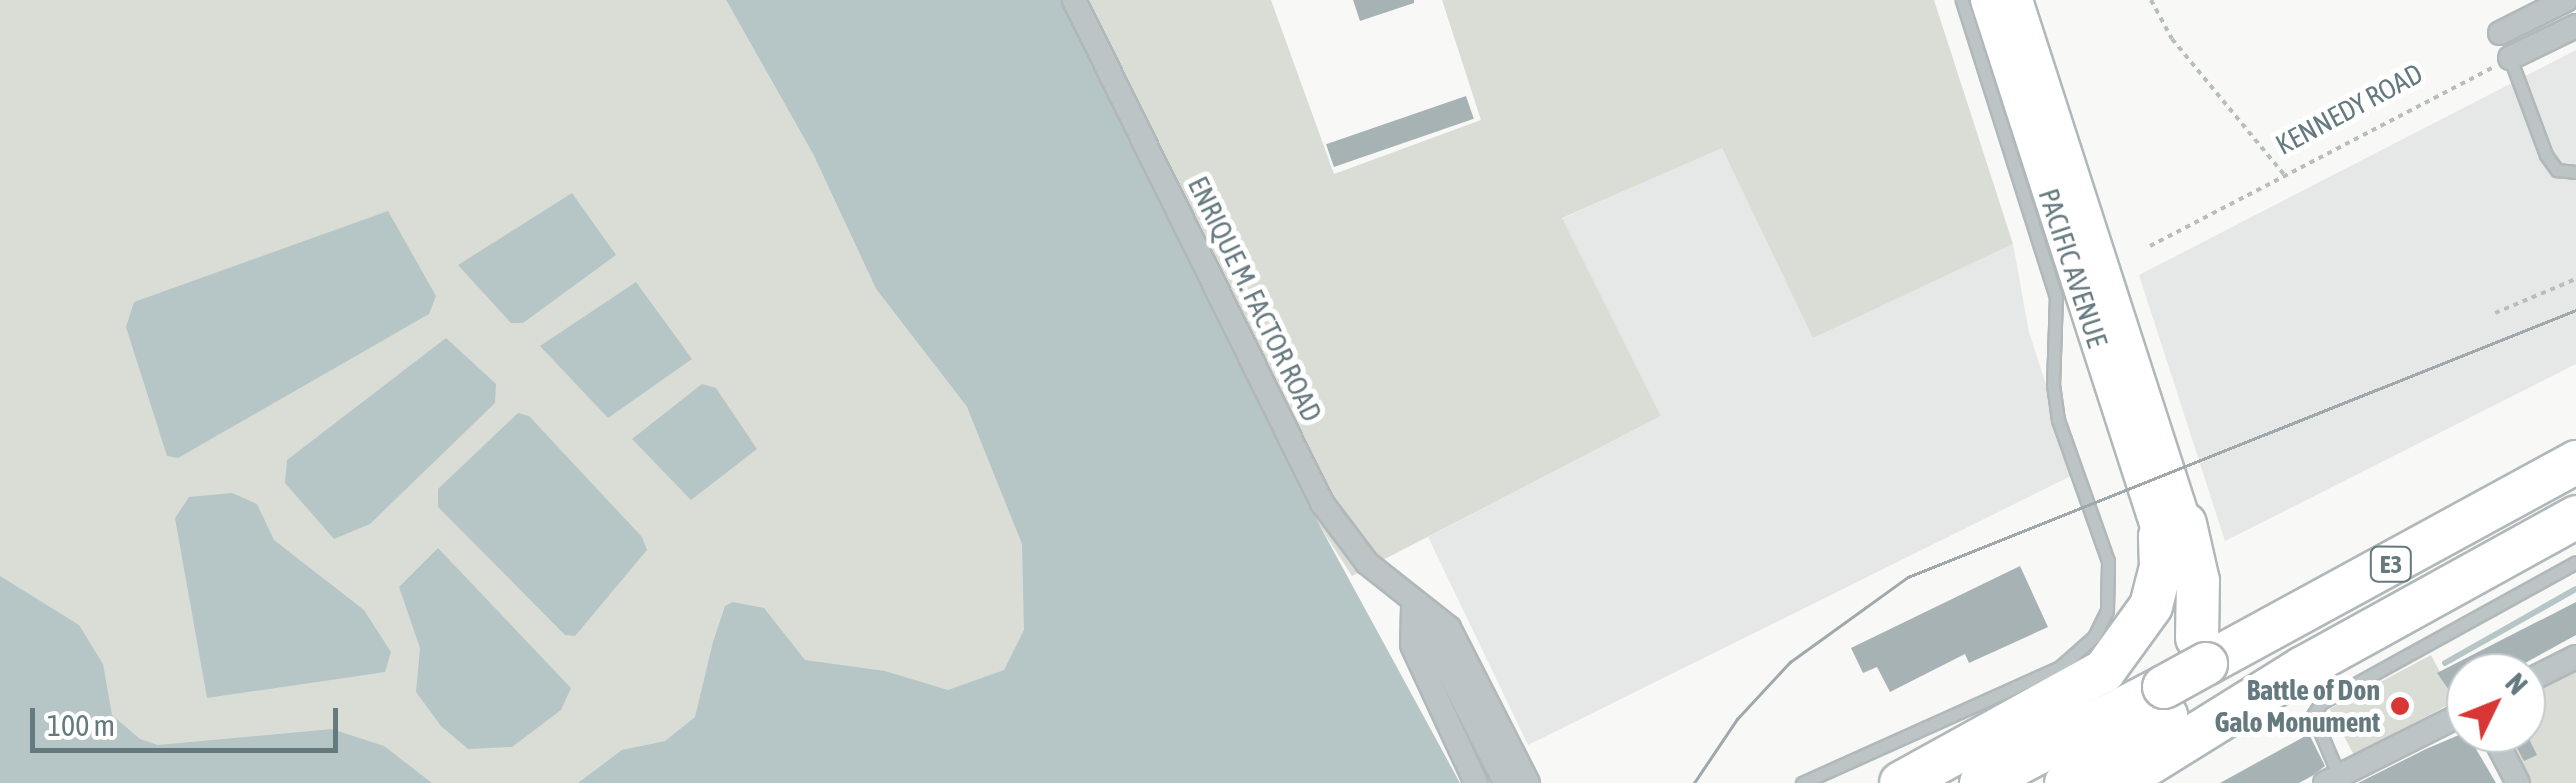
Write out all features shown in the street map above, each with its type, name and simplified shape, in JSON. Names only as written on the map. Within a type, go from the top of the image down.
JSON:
[{"type":"highway","name":"E3","points":[[1981,783],[2165,701],[2202,651],[2576,462]]},
{"type":"highway","name":"E3","points":[[2118,783],[2303,668],[2576,517]]},
{"type":"highway","points":[[2172,530],[2198,580],[2202,651]]},
{"type":"highway","points":[[1901,783],[2104,671],[2147,616],[2172,530]]},
{"type":"highway","points":[[2066,783],[2133,746],[2165,701]]},
{"type":"main road","name":"PACIFIC AVENUE","points":[[1986,0],[2172,530]]},
{"type":"main road","name":"PACIFIC AVENUE","points":[[2016,0],[2172,530]]},
{"type":"street","name":"ENRIQUE M. FACTOR ROAD","points":[[1074,0],[1322,502],[1352,547],[1413,603],[1449,628],[1528,783]]},
{"type":"street","points":[[2500,34],[2566,0]]},
{"type":"street","points":[[2510,58],[2576,26]]},
{"type":"street","points":[[1413,603],[1412,645],[1476,783]]},
{"type":"street","points":[[1413,603],[1505,783]]},
{"type":"street","points":[[2546,672],[2576,657]]},
{"type":"street","points":[[2332,780],[2446,722]]},
{"type":"street","points":[[2502,753],[2518,783]]},
{"type":"lane","points":[[1802,783],[1902,732],[2060,668],[2094,637],[2106,610],[2108,561],[2058,420],[2053,386],[2056,297],[1962,0]]},
{"type":"lane","points":[[2510,58],[2546,156],[2558,170],[2576,172]]},
{"type":"lane","points":[[2332,780],[2313,715],[2321,703],[2576,562]]},
{"type":"path","points":[[2151,0],[2172,39],[2286,176]]},
{"type":"path","name":"KENNEDY ROAD","points":[[2150,246],[2510,58]]},
{"type":"path","points":[[2495,313],[2576,278]]},
{"type":"shaded area","points":[[0,0],[726,0],[813,154],[876,289],[967,407],[1079,638],[946,783],[0,783]]},
{"type":"shaded area","points":[[726,0],[1063,0],[1321,528],[1460,783],[578,783],[622,750],[665,741],[695,717],[713,642],[725,606],[733,602],[764,608],[805,660],[885,671],[948,690],[1004,670],[1024,630],[1022,544],[967,407],[876,289],[813,154]]},
{"type":"shaded area","points":[[1063,0],[1271,0],[1334,174],[1481,120],[1442,0],[1934,0],[2013,244],[1813,338],[1722,148],[1562,218],[1661,416],[1352,576],[1321,528]]},
{"type":"shaded area","points":[[2576,50],[2576,364],[2225,541],[2139,275]]},
{"type":"shaded area","points":[[1722,147],[1813,337],[2013,244],[2029,332],[2075,474],[1528,745],[1428,537],[1661,416],[1561,219]]},
{"type":"shaded area","points":[[572,193],[616,255],[523,323],[511,323],[458,265]]},
{"type":"shaded area","points":[[388,211],[436,296],[429,314],[178,458],[167,456],[126,327],[134,302]]},
{"type":"shaded area","points":[[636,282],[692,359],[608,418],[540,346]]},
{"type":"shaded area","points":[[446,338],[496,384],[495,403],[370,524],[334,539],[285,483],[287,460]]},
{"type":"shaded area","points":[[702,384],[716,388],[757,449],[691,500],[632,439]]},
{"type":"shaded area","points":[[518,413],[529,416],[642,537],[647,550],[575,636],[565,635],[438,507],[438,489]]},
{"type":"shaded area","points":[[232,493],[257,504],[274,540],[364,610],[391,652],[385,672],[207,698],[175,518],[189,497]]},
{"type":"shaded area","points":[[438,548],[571,688],[561,710],[512,747],[468,749],[441,726],[416,692],[420,648],[399,587]]},
{"type":"shaded area","points":[[0,576],[79,625],[103,664],[112,715],[140,739],[158,745],[332,729],[384,746],[432,783],[0,783]]},
{"type":"shaded area","points":[[2431,655],[2446,683],[2446,706],[2354,755],[2329,709]]},
{"type":"shaded area","points":[[2576,666],[2576,783],[2524,783],[2509,753],[2546,753],[2546,682]]},
{"type":"building","points":[[1353,0],[1414,0],[1414,3],[1360,21]]},
{"type":"building","points":[[1466,96],[1474,119],[1334,167],[1326,144]]},
{"type":"building","points":[[2020,566],[2048,627],[1969,663],[1965,654],[1890,692],[1877,667],[1863,673],[1851,648]]},
{"type":"building","points":[[2576,602],[2576,635],[2543,653],[2476,653]]},
{"type":"building","points":[[2446,668],[2446,686],[2437,673]]},
{"type":"building","points":[[2309,734],[2325,766],[2312,776],[2299,783],[2220,783]]},
{"type":"building","points":[[2446,740],[2446,753],[2478,753],[2496,783],[2358,783]]},
{"type":"building","points":[[2520,753],[2536,753],[2537,755],[2524,761]]},
{"type":"waterway","points":[[2445,663],[2576,589]]},
{"type":"tram line","points":[[1694,783],[1737,719],[1790,662],[1908,577],[2576,310]]},
{"type":"place","name":"Battle of Don Galo Monument","points":[[2400,706]]}]
